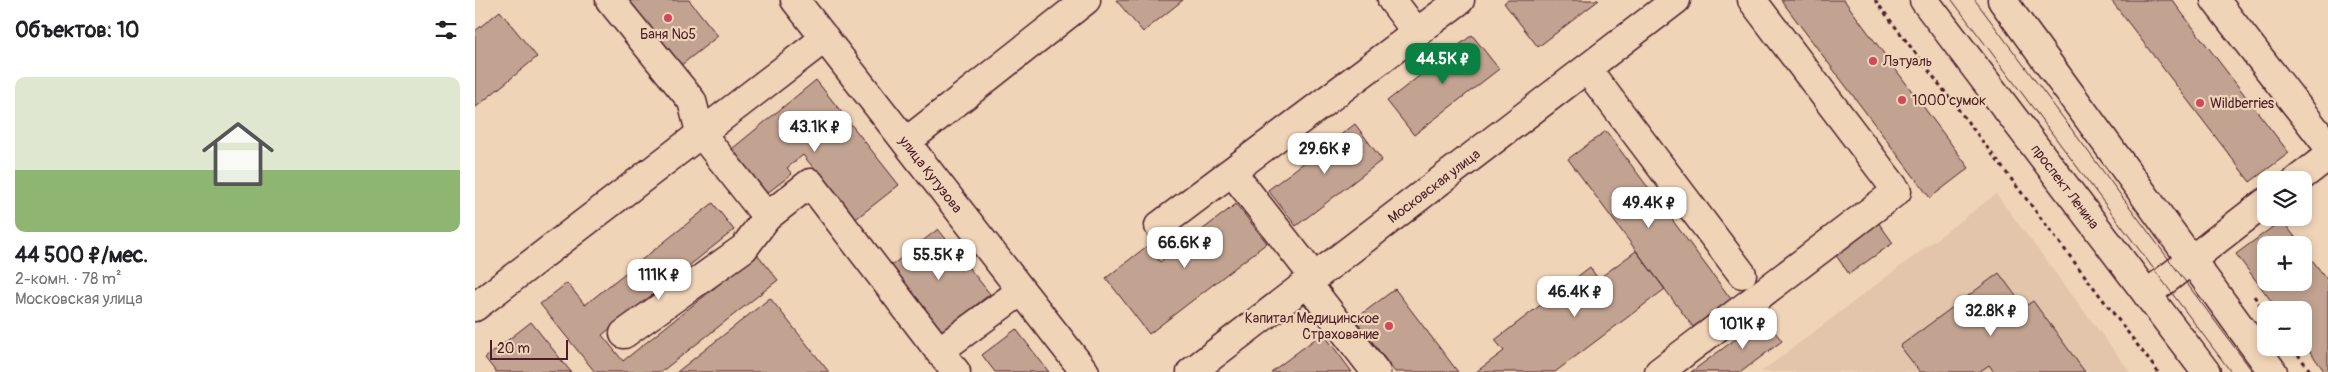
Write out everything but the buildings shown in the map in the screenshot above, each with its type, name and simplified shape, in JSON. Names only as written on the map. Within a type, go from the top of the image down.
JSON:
[{"type":"street","points":[[610,0],[691,101],[701,132],[767,216]]},
{"type":"street","name":"улица Кутузова","points":[[795,0],[1085,372]]},
{"type":"street","points":[[906,142],[1086,0]]},
{"type":"street","points":[[1392,0],[1417,33]]},
{"type":"street","points":[[1159,226],[1460,0]]},
{"type":"street","name":"Московская улица","points":[[1191,372],[1677,0]]},
{"type":"street","points":[[1659,372],[1897,191],[1752,0]]},
{"type":"street","name":"проспект Ленина","points":[[1924,0],[2206,372]]},
{"type":"street","points":[[2001,0],[2273,372]]},
{"type":"street","points":[[2215,0],[2328,146]]},
{"type":"street","points":[[479,297],[825,38]]},
{"type":"street","points":[[1587,68],[1742,274]]},
{"type":"street","points":[[2309,171],[2328,156]]},
{"type":"street","points":[[1232,172],[1376,372]]},
{"type":"street","points":[[624,334],[744,248],[767,216],[810,183],[956,372]]},
{"type":"street","points":[[2147,294],[2257,209]]},
{"type":"street","points":[[939,351],[1021,291]]},
{"type":"path","points":[[1875,0],[2158,372]]},
{"type":"path","points":[[2299,356],[2311,372]]},
{"type":"shaded area","points":[[1996,194],[2130,372],[1761,372]]},
{"type":"tram line","points":[[1952,0],[2231,372]]},
{"type":"tram line","points":[[1975,0],[2253,372]]},
{"type":"place","name":"Баня №5","points":[[668,18]]},
{"type":"place","name":"Лэтуаль","points":[[1873,61]]},
{"type":"place","name":"1000 сумок","points":[[1902,100]]},
{"type":"place","name":"Wildberries","points":[[2200,103]]},
{"type":"place","name":"Капитал Медицинское Страхование","points":[[1389,326]]}]
